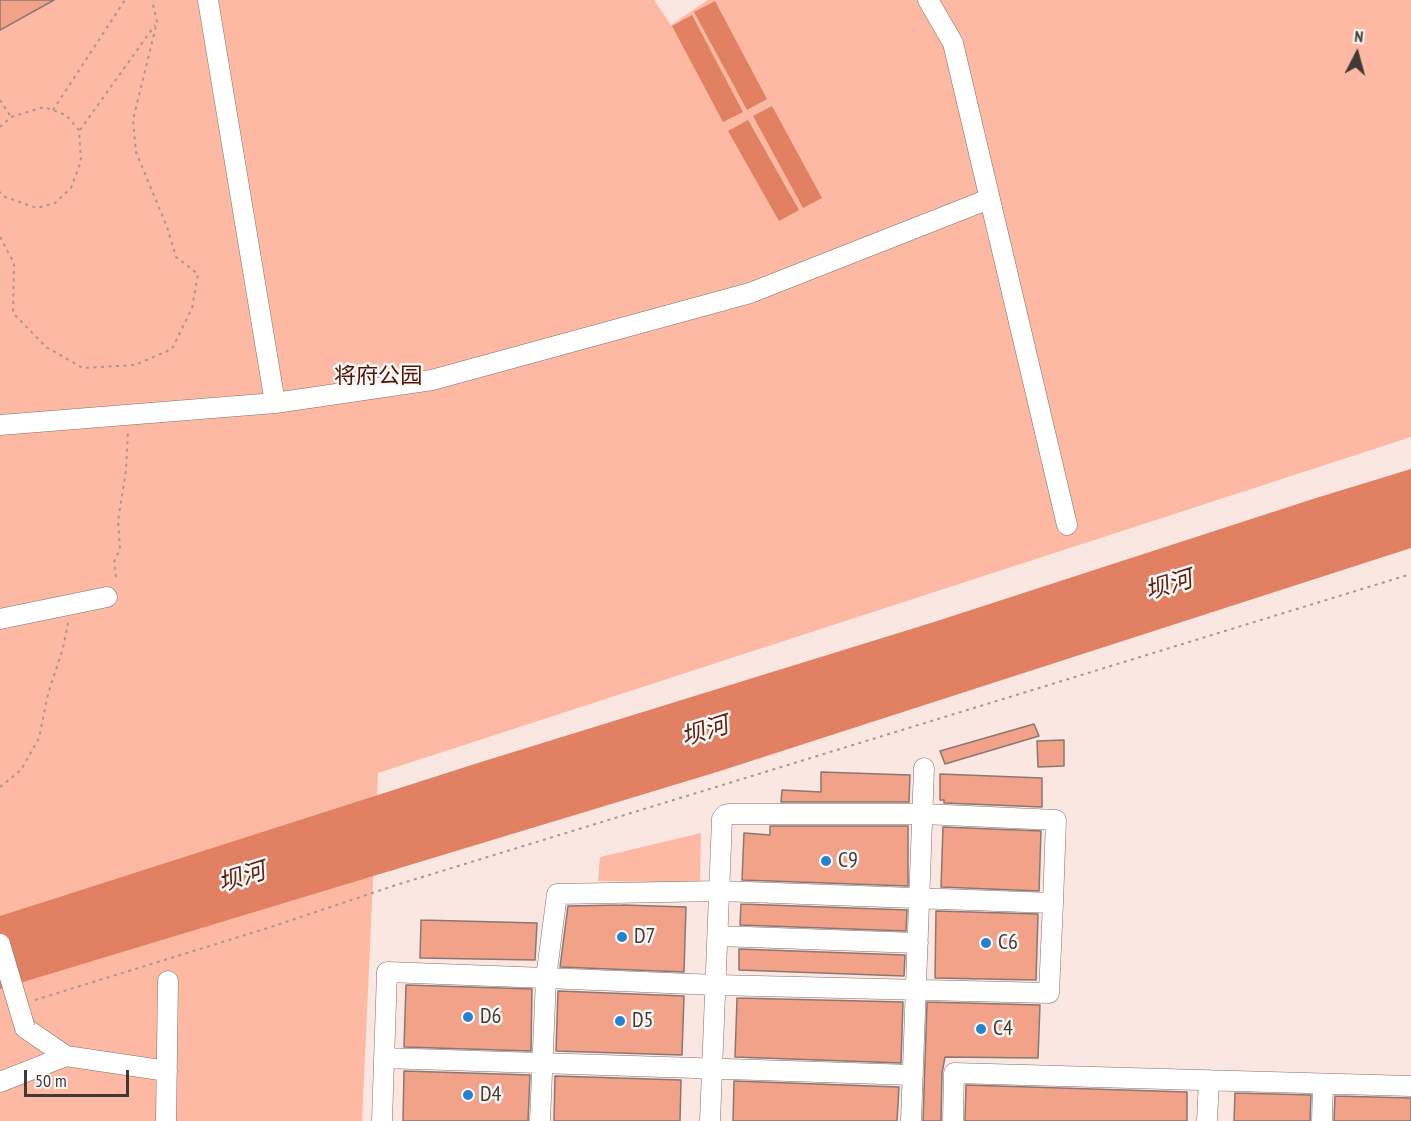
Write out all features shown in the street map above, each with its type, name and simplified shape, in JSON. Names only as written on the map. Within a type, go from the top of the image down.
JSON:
[{"type":"lane","points":[[208,0],[275,403]]},
{"type":"lane","points":[[928,0],[953,43],[1066,525]]},
{"type":"lane","points":[[0,425],[275,403],[432,380],[750,293],[989,199]]},
{"type":"lane","points":[[0,619],[107,597]]},
{"type":"lane","points":[[911,1121],[924,768]]},
{"type":"lane","points":[[382,1121],[387,972],[716,985],[1049,993],[1056,820],[923,814],[725,815],[722,819],[720,891],[716,985],[712,1068],[710,1121]]},
{"type":"lane","points":[[540,1121],[546,978],[557,894],[720,891],[1053,903]]},
{"type":"lane","points":[[718,936],[918,943]]},
{"type":"lane","points":[[0,944],[25,1028],[66,1056],[167,1071]]},
{"type":"lane","points":[[166,1121],[168,981]]},
{"type":"lane","points":[[0,1082],[66,1056]]},
{"type":"lane","points":[[384,1058],[913,1075]]},
{"type":"lane","points":[[953,1121],[954,1073],[1411,1086]]},
{"type":"lane","points":[[1208,1121],[1209,1080]]},
{"type":"lane","points":[[1322,1121],[1323,1084]]},
{"type":"path","points":[[52,110],[125,0]]},
{"type":"path","points":[[0,237],[14,263],[13,313],[46,347],[83,368],[135,365],[172,349],[192,308],[198,274],[176,257],[167,227],[136,152],[133,120],[157,22],[152,0]]},
{"type":"path","points":[[0,192],[4,197],[37,208],[55,203],[71,188],[81,161],[80,130],[157,22]]},
{"type":"path","points":[[0,101],[11,117]]},
{"type":"path","points":[[0,127],[11,117],[44,107],[66,114],[80,130]]},
{"type":"path","points":[[116,577],[114,562],[120,549],[118,521],[126,470],[130,414]]},
{"type":"path","points":[[34,1000],[271,927],[393,886],[1411,574]]},
{"type":"path","points":[[0,787],[21,770],[39,738],[48,694],[63,648],[71,605]]},
{"type":"green space","name":"将府公园","points":[[0,0],[654,0],[671,25],[708,0],[1411,0],[1411,437],[378,773],[362,1121],[0,1121]]},
{"type":"green space","points":[[701,833],[700,883],[598,881],[600,857]]},
{"type":"water","points":[[715,1],[767,99],[747,110],[694,12]]},
{"type":"water","points":[[692,15],[743,112],[723,122],[672,26]]},
{"type":"water","points":[[772,106],[822,198],[803,208],[753,116]]},
{"type":"water","points":[[748,120],[799,210],[779,221],[728,131]]},
{"type":"water","name":"坝河","points":[[1411,469],[1411,548],[717,772],[0,989],[0,916]]},
{"type":"building","points":[[0,0],[54,0],[0,30]]},
{"type":"building","points":[[1034,724],[1039,736],[945,764],[940,751]]},
{"type":"building","points":[[1064,740],[1064,766],[1038,767],[1037,741]]},
{"type":"building","points":[[821,772],[910,775],[909,802],[781,802],[782,790],[821,792]]},
{"type":"building","points":[[940,774],[1042,778],[1042,807],[944,803],[944,800],[940,800]]},
{"type":"building","name":"C9","points":[[770,826],[908,826],[908,886],[742,880],[744,833],[770,835]]},
{"type":"building","points":[[943,827],[1041,831],[1039,891],[941,887]]},
{"type":"building","points":[[741,904],[907,910],[906,931],[740,925]]},
{"type":"building","name":"D7","points":[[568,906],[686,907],[684,972],[560,967]]},
{"type":"building","name":"C6","points":[[936,911],[1038,914],[1036,980],[935,978]]},
{"type":"building","points":[[421,920],[537,923],[535,960],[420,958]]},
{"type":"building","points":[[739,949],[905,955],[904,976],[739,970]]},
{"type":"building","name":"D6","points":[[406,985],[532,989],[531,1051],[404,1047]]},
{"type":"building","name":"D5","points":[[558,991],[684,996],[682,1055],[556,1051]]},
{"type":"building","points":[[737,998],[903,1002],[901,1063],[735,1057]]},
{"type":"building","name":"C4","points":[[927,1002],[1040,1005],[1038,1058],[945,1057],[942,1073],[941,1121],[923,1121]]},
{"type":"building","name":"D4","points":[[404,1071],[530,1075],[528,1121],[403,1121]]},
{"type":"building","points":[[555,1076],[681,1080],[680,1121],[554,1121]]},
{"type":"building","points":[[734,1081],[899,1087],[897,1121],[733,1121]]},
{"type":"building","points":[[966,1085],[1187,1092],[1187,1121],[965,1121]]},
{"type":"building","points":[[1235,1093],[1311,1095],[1310,1121],[1234,1121]]},
{"type":"building","points":[[1335,1096],[1411,1098],[1411,1121],[1334,1121]]},
{"type":"place","name":"C9","points":[[826,861]]},
{"type":"place","name":"D7","points":[[622,937]]},
{"type":"place","name":"C6","points":[[986,943]]},
{"type":"place","name":"D6","points":[[468,1017]]},
{"type":"place","name":"D5","points":[[620,1021]]},
{"type":"place","name":"C4","points":[[981,1029]]},
{"type":"place","name":"D4","points":[[468,1095]]}]
